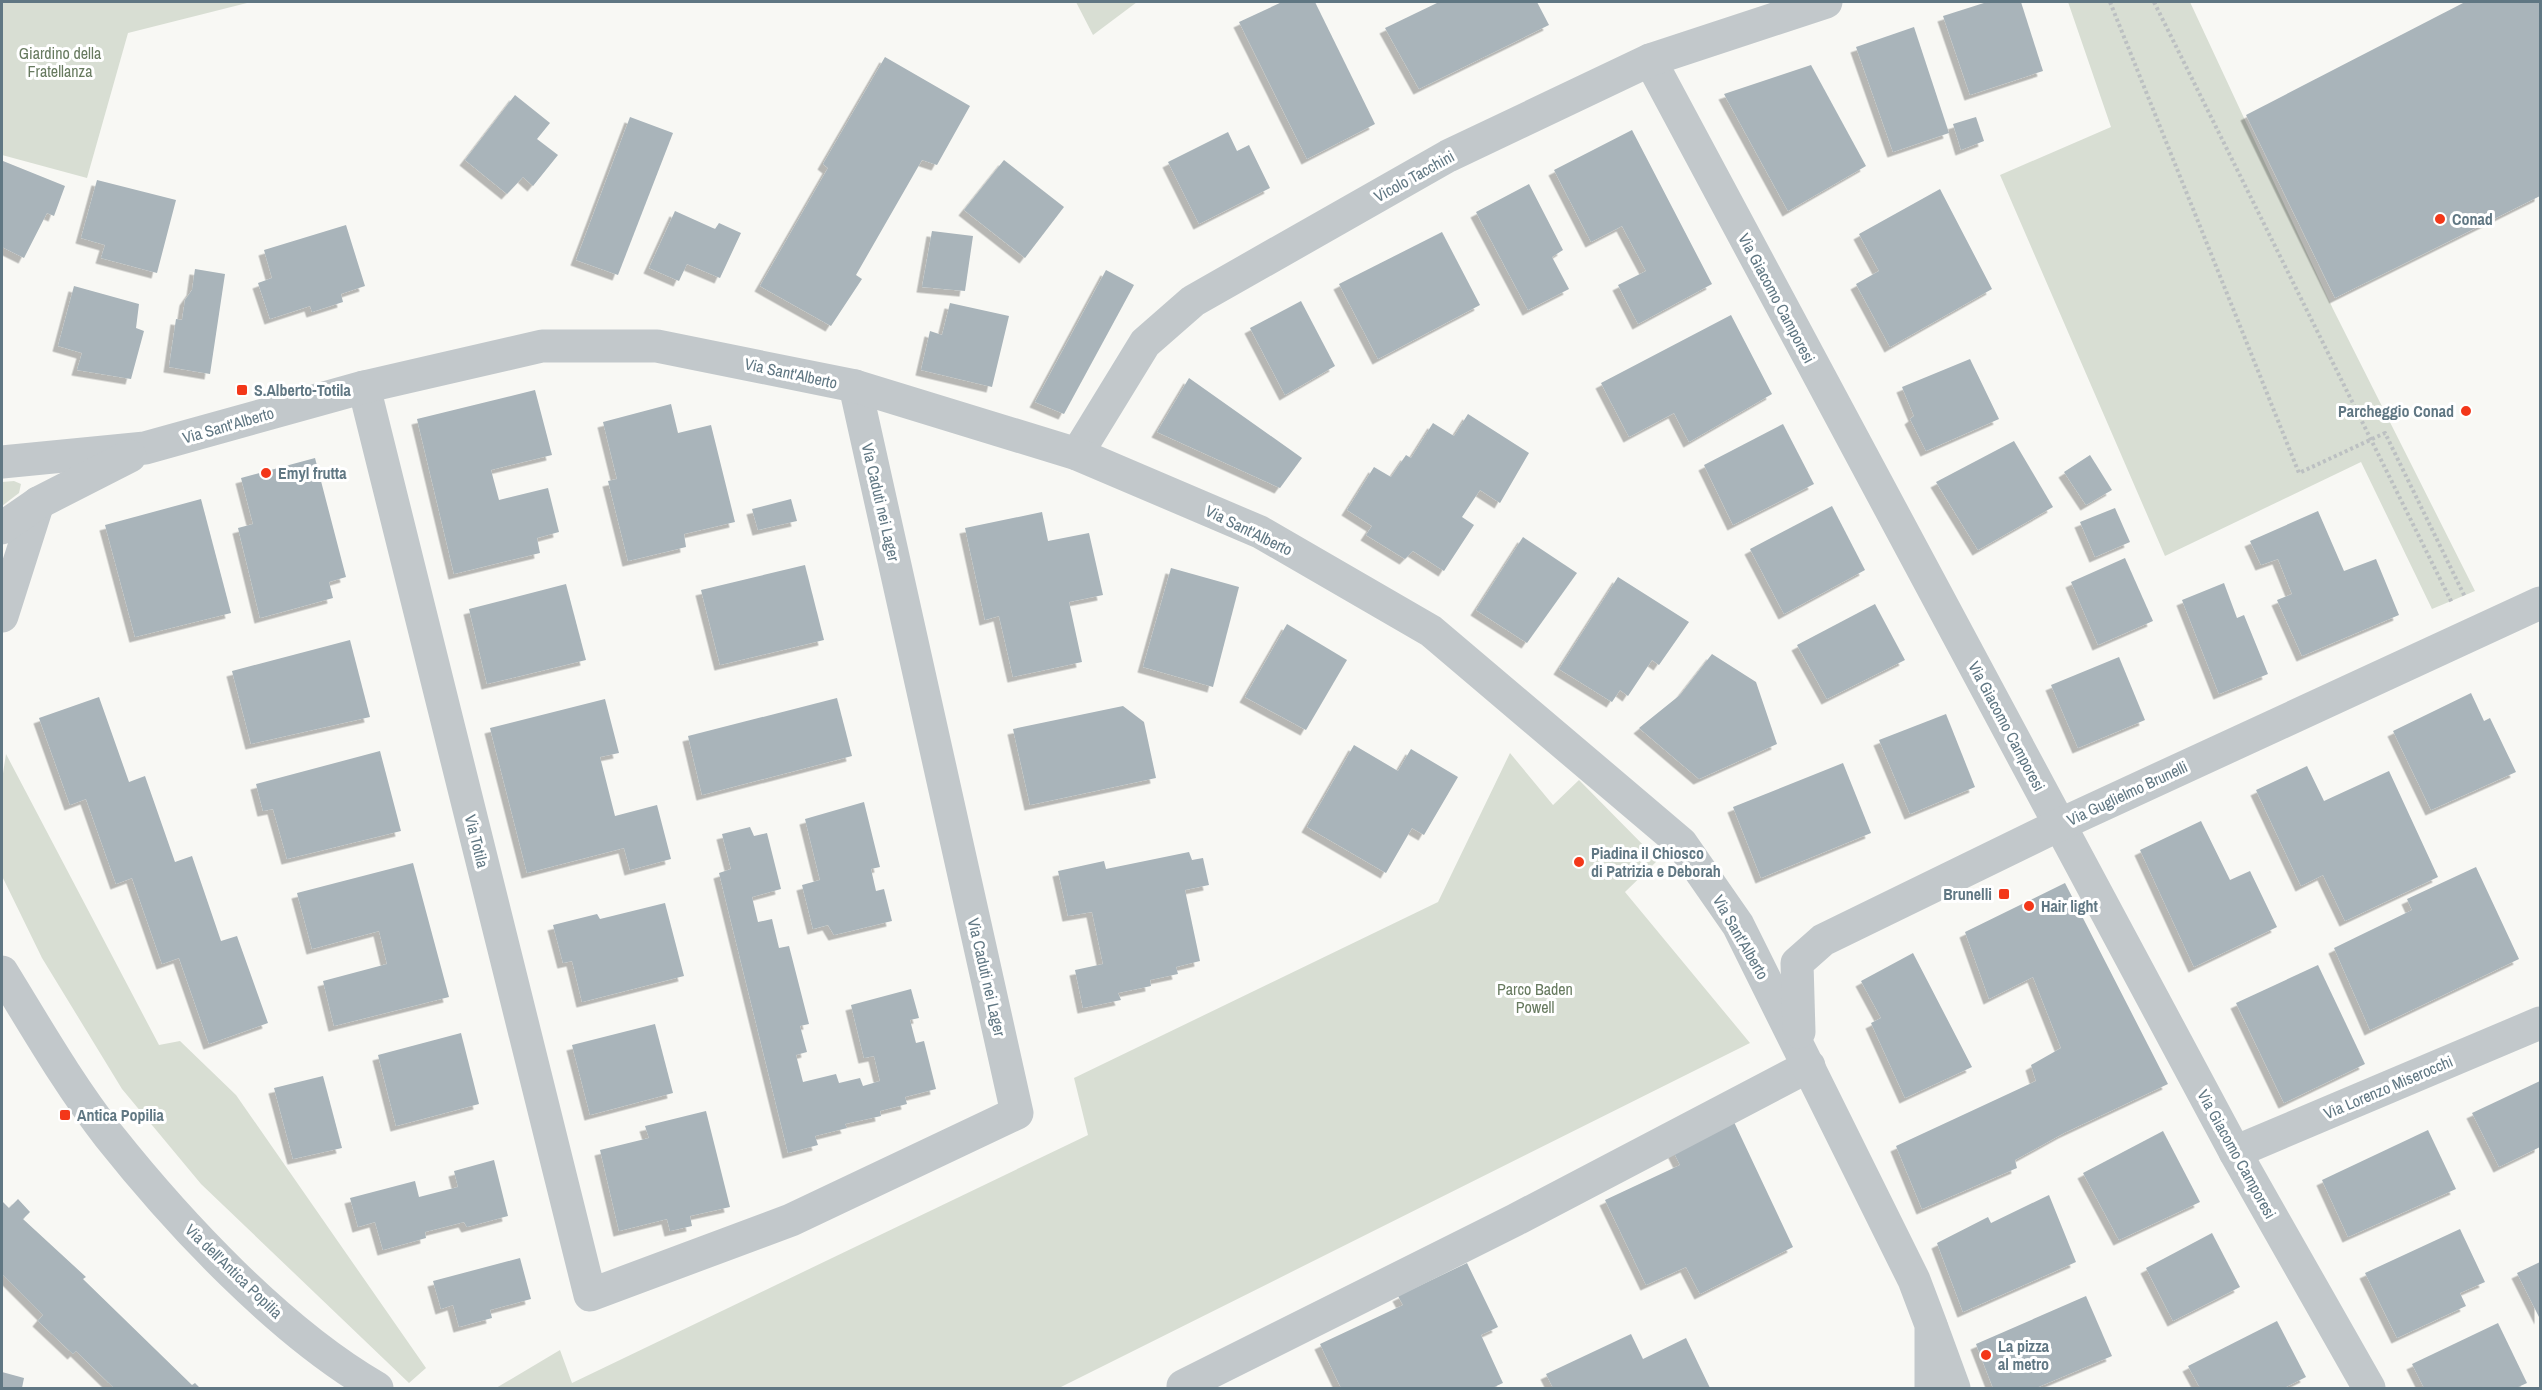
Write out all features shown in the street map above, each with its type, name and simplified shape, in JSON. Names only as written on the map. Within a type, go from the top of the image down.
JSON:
[{"type":"street","name":"Vicolo Tacchini","points":[[1077,454],[1145,343],[1193,301],[1448,156],[1650,60],[1826,2]]},
{"type":"street","name":"Via Giacomo Camporesi","points":[[1650,60],[2235,1152],[2369,1389]]},
{"type":"street","name":"Via Sant'Alberto","points":[[2,462],[145,448],[364,387],[542,346],[657,346],[855,386],[1077,454],[1260,532],[1431,631],[1681,843],[1738,925],[1805,1056],[1914,1280],[1954,1389]]},
{"type":"street","name":"Via Caduti nei Lager","points":[[590,1295],[791,1220],[1017,1113],[855,386]]},
{"type":"street","name":"Via Totila","points":[[364,387],[590,1295]]},
{"type":"street","name":"Via Sant'Alberto","points":[[2,528],[38,503],[145,448]]},
{"type":"street","points":[[2,616],[38,503]]},
{"type":"street","name":"Via Guglielmo Brunelli","points":[[1805,1056],[1796,998],[1797,963],[1823,940],[2060,825],[2541,603]]},
{"type":"street","points":[[2,944],[45,1042]]},
{"type":"street","points":[[2,972],[45,1042]]},
{"type":"street","name":"Via Lorenzo Miserocchi","points":[[2235,1152],[2541,1023]]},
{"type":"street","name":"Via dell'Antica Popilia","points":[[45,1042],[108,1135],[179,1218],[264,1302],[351,1373],[377,1389]]},
{"type":"street","points":[[1183,1386],[1515,1220],[1805,1056]]},
{"type":"street","points":[[1930,1325],[1931,1389]]},
{"type":"path","points":[[2110,2],[2299,473],[2385,433],[2467,601]]},
{"type":"path","points":[[2154,2],[2468,636]]},
{"type":"green space","name":"Giardino della Fratellanza","points":[[2,2],[251,2],[128,33],[87,178],[2,155]]},
{"type":"green space","points":[[1076,2],[1137,2],[1093,35]]},
{"type":"green space","points":[[2068,2],[2190,2],[2333,309],[2475,591],[2432,609],[2361,462],[2165,556],[2000,175],[2111,127]]},
{"type":"green space","points":[[14,481],[21,484],[19,493],[2,506],[2,482]]},
{"type":"green space","name":"Parco Baden Powell","points":[[1510,753],[1553,805],[1579,780],[1658,860],[1625,892],[1750,1043],[1059,1388],[496,1388],[560,1350],[572,1383],[1088,1135],[1074,1078],[1438,902]]},
{"type":"green space","points":[[6,754],[159,1045],[180,1041],[236,1095],[426,1368],[409,1383],[201,1184],[122,1089],[42,958],[2,876],[2,780]]},
{"type":"building","points":[[1282,2],[1315,2],[1375,124],[1307,159],[1239,22]]},
{"type":"building","points":[[1439,2],[1537,2],[1549,25],[1419,89],[1385,28]]},
{"type":"building","points":[[1987,2],[2021,2],[2043,71],[1970,95],[1943,16]]},
{"type":"building","points":[[2465,2],[2540,2],[2540,196],[2335,298],[2246,115]]},
{"type":"building","points":[[1914,27],[1949,133],[1893,152],[1856,47]]},
{"type":"building","points":[[885,57],[970,106],[937,165],[922,160],[856,275],[862,279],[831,326],[760,286],[828,168],[823,164]]},
{"type":"building","points":[[1811,65],[1866,166],[1788,211],[1724,94]]},
{"type":"building","points":[[515,95],[550,123],[537,139],[558,155],[533,186],[523,177],[507,194],[465,160]]},
{"type":"building","points":[[630,117],[673,133],[618,275],[576,260]]},
{"type":"building","points":[[1976,117],[1984,141],[1961,150],[1953,124]]},
{"type":"building","points":[[1632,130],[1712,284],[1638,324],[1618,285],[1646,271],[1622,226],[1591,242],[1554,170]]},
{"type":"building","points":[[1228,132],[1237,151],[1249,145],[1270,188],[1199,224],[1168,162]]},
{"type":"building","points":[[1004,160],[1064,207],[1025,258],[964,210]]},
{"type":"building","points":[[3,161],[65,186],[54,216],[47,213],[24,258],[2,247]]},
{"type":"building","points":[[97,180],[176,200],[157,273],[101,258],[105,245],[81,238]]},
{"type":"building","points":[[1529,184],[1563,250],[1552,257],[1569,289],[1528,310],[1476,212]]},
{"type":"building","points":[[1940,189],[1992,289],[1890,347],[1856,284],[1879,271],[1859,234]]},
{"type":"building","points":[[675,211],[715,229],[719,223],[741,233],[720,278],[687,264],[679,281],[649,268]]},
{"type":"building","points":[[346,225],[365,286],[341,294],[343,302],[312,312],[310,306],[270,319],[258,283],[272,278],[264,250]]},
{"type":"building","points":[[932,231],[973,236],[965,291],[922,287]]},
{"type":"building","points":[[1442,232],[1480,305],[1378,359],[1339,284]]},
{"type":"building","points":[[195,269],[225,274],[210,374],[169,367],[176,319],[182,320],[185,300],[192,290]]},
{"type":"building","points":[[1106,270],[1134,285],[1064,414],[1035,402]]},
{"type":"building","points":[[74,286],[139,304],[136,328],[144,331],[131,379],[77,370],[82,353],[58,346]]},
{"type":"building","points":[[1301,301],[1335,366],[1285,395],[1250,328]]},
{"type":"building","points":[[950,303],[1009,316],[992,387],[921,370],[930,331],[942,335]]},
{"type":"building","points":[[1731,315],[1772,394],[1689,442],[1674,413],[1629,437],[1601,383]]},
{"type":"building","points":[[1970,359],[1999,419],[1926,451],[1910,419],[1914,416],[1902,387]]},
{"type":"building","points":[[1189,378],[1302,458],[1280,488],[1157,432]]},
{"type":"building","points":[[535,390],[552,455],[491,470],[499,500],[548,488],[559,532],[537,538],[540,553],[454,574],[417,419]]},
{"type":"building","points":[[671,404],[678,433],[711,425],[735,522],[684,534],[686,547],[628,561],[608,481],[617,479],[603,422]]},
{"type":"building","points":[[1468,414],[1529,453],[1500,503],[1480,490],[1462,517],[1474,525],[1444,571],[1413,551],[1405,559],[1366,535],[1372,526],[1347,510],[1374,467],[1391,477],[1406,455],[1411,458],[1433,423],[1454,436]]},
{"type":"building","points":[[1783,424],[1814,484],[1733,525],[1704,465]]},
{"type":"building","points":[[2014,441],[2053,507],[1978,550],[1936,482]]},
{"type":"building","points":[[2090,455],[2112,490],[2086,505],[2064,472]]},
{"type":"building","points":[[315,458],[346,577],[329,582],[333,598],[260,618],[238,528],[253,524],[241,478]]},
{"type":"building","points":[[201,499],[231,613],[135,637],[105,525]]},
{"type":"building","points":[[791,499],[797,521],[758,530],[752,509]]},
{"type":"building","points":[[1832,506],[1865,570],[1784,614],[1750,549]]},
{"type":"building","points":[[2115,508],[2130,542],[2095,557],[2080,522]]},
{"type":"building","points":[[2318,511],[2344,571],[2376,559],[2399,615],[2302,656],[2277,600],[2292,594],[2278,559],[2261,565],[2250,541]]},
{"type":"building","points":[[1042,512],[1048,541],[1089,533],[1103,595],[1069,602],[1082,662],[1013,677],[999,616],[985,620],[965,528]]},
{"type":"building","points":[[1523,537],[1577,573],[1527,643],[1476,610]]},
{"type":"building","points":[[2125,558],[2153,621],[2098,645],[2071,582]]},
{"type":"building","points":[[805,565],[824,640],[720,665],[701,590]]},
{"type":"building","points":[[1171,568],[1239,587],[1213,687],[1143,667]]},
{"type":"building","points":[[1618,577],[1689,622],[1659,665],[1652,660],[1628,696],[1620,690],[1612,702],[1559,669]]},
{"type":"building","points":[[2224,583],[2237,618],[2244,615],[2268,674],[2219,694],[2182,600]]},
{"type":"building","points":[[566,584],[586,660],[487,684],[469,609]]},
{"type":"building","points":[[1875,604],[1905,660],[1827,699],[1797,645]]},
{"type":"building","points":[[1287,624],[1347,660],[1306,730],[1245,697]]},
{"type":"building","points":[[350,640],[370,717],[251,744],[232,671]]},
{"type":"building","points":[[1712,654],[1756,682],[1777,744],[1699,779],[1639,728],[1680,695]]},
{"type":"building","points":[[2119,657],[2145,720],[2078,748],[2051,685]]},
{"type":"building","points":[[2471,693],[2484,721],[2490,718],[2516,772],[2431,810],[2393,731]]},
{"type":"building","points":[[99,697],[129,782],[145,776],[175,862],[192,856],[221,941],[237,936],[268,1023],[209,1044],[179,958],[162,964],[132,878],[116,884],[86,799],[70,805],[39,718]]},
{"type":"building","points":[[837,698],[852,756],[702,795],[688,736]]},
{"type":"building","points":[[605,699],[619,753],[600,757],[615,816],[657,805],[671,859],[630,870],[624,848],[527,873],[490,728]]},
{"type":"building","points":[[1123,706],[1144,722],[1156,778],[1030,805],[1013,729]]},
{"type":"building","points":[[1946,714],[1975,787],[1910,814],[1879,740]]},
{"type":"building","points":[[1354,745],[1398,771],[1411,749],[1458,777],[1424,835],[1412,828],[1386,873],[1307,827]]},
{"type":"building","points":[[380,751],[401,831],[287,859],[273,809],[263,811],[256,784]]},
{"type":"building","points":[[1843,763],[1871,833],[1761,878],[1733,807]]},
{"type":"building","points":[[2307,766],[2324,801],[2389,771],[2438,877],[2345,921],[2323,875],[2301,886],[2256,790]]},
{"type":"building","points":[[864,802],[880,867],[871,869],[876,891],[884,889],[892,921],[834,935],[828,925],[813,929],[802,885],[820,880],[805,819]]},
{"type":"building","points":[[2201,821],[2230,880],[2250,871],[2277,927],[2194,967],[2140,850]]},
{"type":"building","points":[[750,827],[754,836],[767,833],[781,889],[752,897],[758,922],[772,919],[779,948],[789,946],[809,1024],[800,1026],[807,1052],[796,1055],[803,1082],[836,1074],[839,1083],[860,1078],[863,1086],[880,1081],[874,1056],[864,1058],[851,1005],[911,989],[919,1018],[910,1020],[916,1043],[924,1041],[936,1089],[905,1097],[907,1104],[880,1111],[881,1116],[845,1124],[847,1128],[815,1136],[818,1145],[788,1153],[719,873],[731,869],[722,834]]},
{"type":"building","points":[[1189,852],[1192,860],[1203,858],[1209,885],[1185,890],[1200,961],[1176,967],[1178,974],[1150,980],[1151,986],[1118,993],[1121,1000],[1083,1008],[1075,970],[1103,964],[1092,912],[1068,916],[1058,871],[1104,861],[1106,869]]},
{"type":"building","points":[[413,863],[449,997],[334,1026],[323,981],[387,964],[379,931],[312,949],[297,893]]},
{"type":"building","points":[[2476,867],[2519,959],[2370,1030],[2334,948],[2412,910],[2407,899]]},
{"type":"building","points":[[2065,883],[2168,1084],[2064,1133],[2015,1160],[2017,1168],[1922,1209],[1896,1146],[2036,1081],[2031,1065],[2061,1048],[2033,977],[1989,999],[1965,932]]},
{"type":"building","points":[[665,903],[684,976],[582,1002],[572,961],[563,963],[553,925],[597,914],[600,919]]},
{"type":"building","points":[[1913,953],[1972,1067],[1905,1098],[1871,1023],[1881,1018],[1861,981]]},
{"type":"building","points":[[2318,965],[2365,1064],[2284,1103],[2236,1003]]},
{"type":"building","points":[[655,1024],[673,1093],[590,1115],[572,1045]]},
{"type":"building","points":[[461,1033],[479,1104],[396,1126],[378,1055]]},
{"type":"building","points":[[323,1076],[342,1148],[293,1159],[274,1088]]},
{"type":"building","points":[[2540,1081],[2540,1147],[2499,1167],[2472,1113]]},
{"type":"building","points":[[706,1111],[730,1207],[690,1216],[692,1226],[670,1231],[667,1219],[619,1231],[600,1150],[649,1138],[645,1126]]},
{"type":"building","points":[[1734,1122],[1793,1247],[1700,1294],[1686,1267],[1646,1285],[1605,1200],[1680,1165],[1673,1151]]},
{"type":"building","points":[[2428,1130],[2456,1189],[2348,1237],[2322,1180]]},
{"type":"building","points":[[2163,1131],[2200,1202],[2119,1240],[2083,1173]]},
{"type":"building","points":[[494,1160],[508,1216],[467,1227],[464,1222],[425,1232],[426,1238],[383,1250],[375,1222],[358,1227],[350,1198],[415,1181],[419,1197],[458,1187],[454,1171]]},
{"type":"building","points":[[2049,1195],[2076,1262],[1963,1312],[1937,1243],[1988,1217],[1991,1223]]},
{"type":"building","points":[[18,1199],[30,1212],[23,1219],[86,1277],[83,1279],[192,1385],[195,1383],[200,1388],[114,1388],[76,1351],[73,1354],[38,1321],[43,1315],[2,1274],[2,1201],[9,1208]]},
{"type":"building","points":[[2460,1229],[2485,1282],[2460,1293],[2466,1306],[2397,1338],[2365,1273]]},
{"type":"building","points":[[2212,1233],[2240,1287],[2173,1321],[2146,1268]]},
{"type":"building","points":[[520,1258],[531,1299],[490,1310],[492,1318],[459,1327],[453,1305],[441,1309],[433,1281]]},
{"type":"building","points":[[2540,1262],[2540,1319],[2517,1273]]},
{"type":"building","points":[[1467,1263],[1498,1327],[1481,1335],[1503,1383],[1492,1388],[1341,1388],[1320,1344],[1403,1305],[1398,1296]]},
{"type":"building","points":[[2086,1296],[2112,1356],[2036,1388],[1993,1388],[1976,1344]]},
{"type":"building","points":[[2277,1321],[2306,1377],[2284,1388],[2200,1388],[2188,1366]]},
{"type":"building","points":[[2498,1323],[2527,1383],[2516,1388],[2424,1388],[2412,1364]]},
{"type":"building","points":[[1631,1334],[1643,1359],[1686,1338],[1710,1388],[1553,1388],[1546,1374]]},
{"type":"building","points":[[2,1372],[24,1378],[22,1388],[2,1388]]},
{"type":"place","name":"Conad","points":[[2440,219]]},
{"type":"place","name":"S.Alberto-Totila","points":[[242,390]]},
{"type":"place","name":"Parcheggio Conad","points":[[2466,411]]},
{"type":"place","name":"Emyl frutta","points":[[266,473]]},
{"type":"place","name":"Piadina il Chiosco di Patrizia e Deborah","points":[[1579,862]]},
{"type":"place","name":"Brunelli","points":[[2004,894]]},
{"type":"place","name":"Hair light","points":[[2029,906]]},
{"type":"place","name":"Antica Popilia","points":[[65,1115]]},
{"type":"place","name":"La pizza al metro","points":[[1986,1355]]}]
